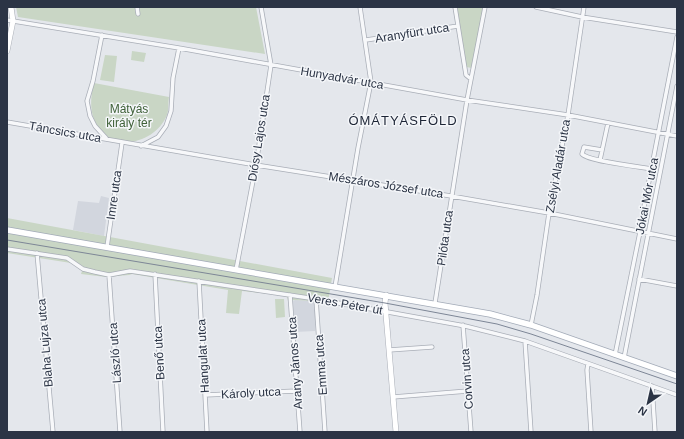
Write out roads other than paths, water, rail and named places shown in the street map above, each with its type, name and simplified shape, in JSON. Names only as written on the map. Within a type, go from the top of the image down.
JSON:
[{"type":"main road","name":"Veres Péter út","points":[[7,230],[435,303],[490,314],[530,325],[677,376]]},
{"type":"street","points":[[7,51],[10,7]]},
{"type":"street","points":[[137,7],[138,14]]},
{"type":"street","name":"Diósy Lajos utca","points":[[236,270],[256,165],[271,65],[261,7]]},
{"type":"street","points":[[335,287],[371,82],[360,7]]},
{"type":"street","points":[[454,7],[466,75],[471,79]]},
{"type":"street","name":"Pilóta utca","points":[[435,303],[466,100],[485,7]]},
{"type":"street","points":[[536,7],[582,17],[677,32]]},
{"type":"street","name":"Zsélyi Aladár utca","points":[[530,325],[535,309],[550,213],[568,115],[584,7]]},
{"type":"street","name":"Hunyadvár utca","points":[[10,20],[179,48],[466,100],[568,115],[677,136]]},
{"type":"street","name":"Aranyfürt utca","points":[[366,40],[458,26]]},
{"type":"street","points":[[102,35],[93,81],[87,101],[90,116],[95,126],[107,139]]},
{"type":"street","name":"Jókai Mór utca","points":[[615,355],[677,37]]},
{"type":"street","points":[[141,146],[158,137],[166,126],[171,112],[173,78],[179,48]]},
{"type":"street","name":"Jókai Mór utca","points":[[624,358],[677,86]]},
{"type":"street","name":"Táncsics utca","points":[[7,122],[107,139],[122,143]]},
{"type":"street","points":[[600,160],[608,123]]},
{"type":"street","name":"Mészáros József utca","points":[[122,143],[550,213],[677,239]]},
{"type":"street","name":"Imre utca","points":[[107,247],[122,143]]},
{"type":"street","points":[[602,150],[584,147],[582,154],[584,157],[652,169]]},
{"type":"street","name":"Veres Péter út","points":[[7,249],[67,258],[83,269],[110,275],[130,271],[154,274],[316,298],[463,325],[525,341],[677,394]]},
{"type":"street","name":"Blaha Lujza utca","points":[[38,253],[53,432]]},
{"type":"street","name":"Benő utca","points":[[154,274],[163,432]]},
{"type":"street","name":"László utca","points":[[110,275],[120,432]]},
{"type":"street","points":[[640,279],[677,286]]},
{"type":"street","name":"Hangulat utca","points":[[199,281],[207,432]]},
{"type":"street","name":"Arany János utca","points":[[290,295],[300,432]]},
{"type":"street","points":[[386,295],[385,310],[396,432]]},
{"type":"street","name":"Emma utca","points":[[316,298],[325,432]]},
{"type":"street","name":"Corvin utca","points":[[463,325],[471,432]]},
{"type":"street","points":[[525,341],[531,432]]},
{"type":"street","points":[[389,350],[432,347]]},
{"type":"street","points":[[588,364],[587,370],[592,432]]},
{"type":"street","points":[[652,386],[655,432]]},
{"type":"street","name":"Károly utca","points":[[205,395],[297,391]]},
{"type":"street","points":[[393,397],[468,391]]},
{"type":"tram line","points":[[7,240],[385,303],[497,324],[531,334],[677,384]]},
{"type":"district","name":"ÓMÁTYÁSFÖLD","points":[[403,120]]},
{"type":"park label","name":"Mátyás király tér","points":[[129,116]]}]
